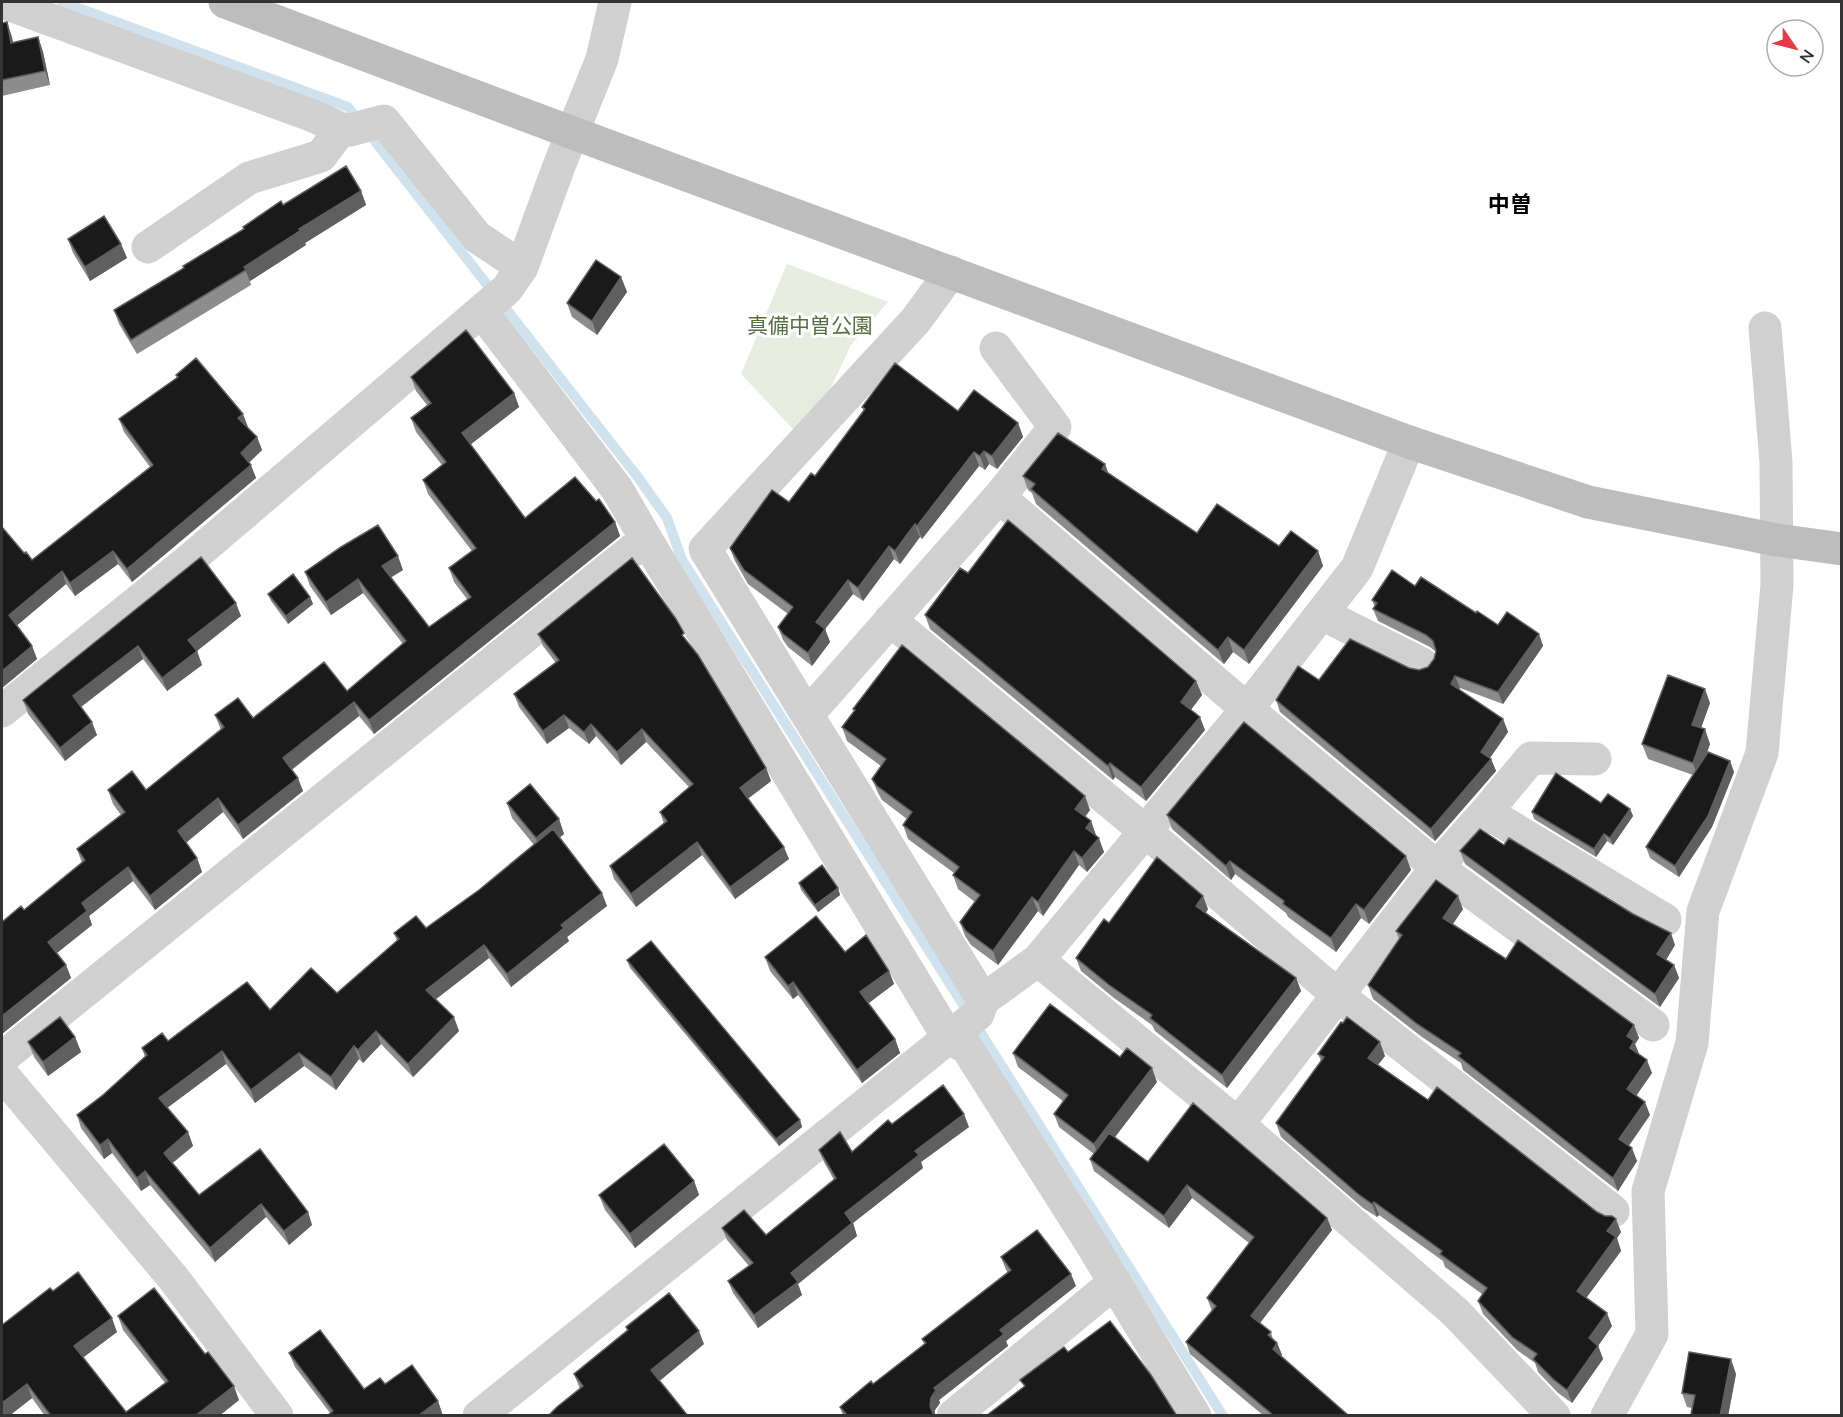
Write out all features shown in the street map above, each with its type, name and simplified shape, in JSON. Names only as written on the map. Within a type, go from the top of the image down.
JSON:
[{"type":"street","points":[[2,2],[316,117],[355,127],[384,121],[477,237],[501,293],[649,544],[968,1019]]},
{"type":"street","points":[[225,2],[1409,442],[1588,502],[1777,540],[1842,549]]},
{"type":"street","points":[[2,711],[188,561],[501,293],[559,166],[602,59],[615,2]]},
{"type":"street","points":[[148,247],[249,178],[321,156],[355,127]]},
{"type":"street","points":[[951,272],[916,320],[705,549],[808,714],[968,1019],[967,1048],[1115,1282],[1195,1416]]},
{"type":"street","points":[[1607,1416],[1652,1334],[1648,1191],[1692,1043],[1703,911],[1762,753],[1776,597],[1777,540],[1776,462],[1765,328]]},
{"type":"street","points":[[808,714],[999,497],[1055,427],[996,348]]},
{"type":"street","points":[[479,1416],[1038,960],[1247,709],[1357,568],[1409,442]]},
{"type":"street","points":[[999,497],[1247,709],[1437,867],[1653,1025]]},
{"type":"street","points":[[2,1058],[631,551],[649,544]]},
{"type":"street","points":[[1322,614],[1422,664]]},
{"type":"street","points":[[890,620],[1145,831],[1339,996],[1613,1211]]},
{"type":"street","points":[[1238,1124],[1437,867],[1531,758],[1594,759]]},
{"type":"street","points":[[1486,812],[1665,920]]},
{"type":"street","points":[[1038,960],[1238,1124],[1455,1312],[1554,1416]]},
{"type":"street","points":[[2,1074],[174,1280],[277,1416]]},
{"type":"street","points":[[953,1416],[1115,1282]]},
{"type":"green space","name":"真備中曽公園","points":[[787,264],[888,302],[851,345],[825,400],[796,432],[741,374]]},
{"type":"building","points":[[7,22],[11,43],[38,37],[45,71],[2,80],[2,23]]},
{"type":"building","points":[[346,166],[361,191],[299,229],[300,231],[244,267],[246,270],[131,340],[114,310],[244,229],[243,227],[281,201],[283,205]]},
{"type":"building","points":[[104,216],[121,244],[85,267],[68,239]]},
{"type":"building","points":[[596,260],[621,277],[592,321],[567,303]]},
{"type":"building","points":[[466,330],[514,393],[462,433],[525,518],[575,477],[596,501],[599,499],[615,522],[369,720],[354,702],[283,758],[298,778],[238,825],[218,798],[178,831],[197,858],[150,896],[128,867],[82,903],[87,911],[48,942],[66,965],[2,1016],[2,922],[21,906],[24,910],[85,860],[77,849],[125,812],[108,790],[132,771],[146,790],[224,727],[215,715],[238,698],[253,718],[324,662],[347,691],[406,641],[358,579],[326,602],[305,572],[378,525],[398,556],[382,566],[429,627],[471,597],[449,568],[476,548],[423,480],[446,462],[411,418],[431,403],[411,377]]},
{"type":"building","points":[[196,358],[243,414],[238,418],[257,437],[241,453],[251,465],[127,569],[113,551],[70,583],[62,571],[9,615],[32,646],[2,671],[2,527],[32,560],[153,465],[119,419],[178,377],[176,375]]},
{"type":"building","points":[[895,363],[958,411],[974,390],[1018,423],[992,456],[984,451],[980,456],[974,452],[917,526],[915,524],[895,551],[889,546],[858,588],[848,580],[816,622],[825,629],[808,653],[783,634],[778,627],[793,607],[744,570],[730,548],[772,490],[789,502],[811,473],[815,476],[865,409],[862,407]]},
{"type":"building","points":[[1058,433],[1105,464],[1102,469],[1197,533],[1217,504],[1279,546],[1291,531],[1318,551],[1244,650],[1228,637],[1218,650],[1031,489],[1035,484],[1023,476]]},
{"type":"building","points":[[1008,520],[1196,681],[1181,702],[1200,717],[1141,787],[1110,763],[1108,766],[925,615],[960,568],[968,573]]},
{"type":"building","points":[[201,557],[236,603],[188,640],[197,651],[162,678],[138,646],[73,696],[92,722],[60,748],[23,700]]},
{"type":"building","points":[[632,558],[676,619],[684,633],[682,635],[698,655],[766,768],[740,788],[784,847],[730,887],[697,842],[631,894],[610,866],[667,821],[660,812],[693,784],[642,729],[617,752],[591,724],[584,732],[564,715],[543,731],[514,694],[559,660],[538,634]]},
{"type":"building","points":[[1392,570],[1415,586],[1421,577],[1498,625],[1507,612],[1539,634],[1498,692],[1455,676],[1451,684],[1503,719],[1481,752],[1491,759],[1431,829],[1276,700],[1298,666],[1319,680],[1350,639],[1409,668],[1419,670],[1428,667],[1436,651],[1433,641],[1426,635],[1373,609],[1377,603],[1372,600]]},
{"type":"building","points":[[293,574],[310,597],[286,616],[268,594]]},
{"type":"building","points":[[902,645],[1085,796],[1075,809],[1091,821],[1086,828],[1099,838],[1082,858],[1074,851],[1038,902],[1032,897],[993,951],[966,931],[960,922],[980,895],[953,875],[959,867],[903,825],[912,812],[877,786],[872,779],[886,759],[842,727]]},
{"type":"building","points":[[1668,675],[1705,689],[1692,725],[1705,729],[1693,763],[1642,744]]},
{"type":"building","points":[[1244,722],[1406,856],[1364,910],[1356,904],[1331,938],[1283,904],[1284,901],[1230,861],[1226,866],[1167,815]]},
{"type":"building","points":[[1708,752],[1730,761],[1708,816],[1675,866],[1646,847]]},
{"type":"building","points":[[1556,773],[1601,803],[1608,794],[1630,809],[1610,838],[1604,834],[1594,849],[1532,812]]},
{"type":"building","points":[[530,784],[559,819],[536,838],[507,803]]},
{"type":"building","points":[[553,829],[602,893],[561,925],[564,928],[507,974],[484,945],[426,990],[454,1017],[408,1064],[376,1031],[358,1050],[354,1046],[331,1077],[299,1053],[251,1090],[222,1051],[159,1098],[188,1132],[164,1153],[199,1195],[260,1149],[308,1212],[284,1231],[261,1204],[210,1248],[145,1171],[137,1178],[108,1139],[100,1145],[77,1115],[147,1055],[142,1048],[162,1033],[168,1041],[247,982],[270,1010],[311,968],[337,993],[399,939],[394,933],[416,916],[426,928],[479,890]]},
{"type":"building","points":[[1480,829],[1504,845],[1509,838],[1633,914],[1671,933],[1657,954],[1674,965],[1655,994],[1460,851]]},
{"type":"building","points":[[1157,857],[1203,896],[1196,906],[1296,978],[1222,1075],[1150,1018],[1152,1015],[1109,985],[1076,958],[1104,919],[1109,923]]},
{"type":"building","points":[[822,865],[838,888],[815,905],[799,883]]},
{"type":"building","points":[[1436,880],[1458,896],[1443,918],[1506,959],[1518,940],[1634,1025],[1627,1036],[1634,1041],[1630,1048],[1647,1060],[1627,1089],[1645,1102],[1619,1139],[1632,1148],[1613,1178],[1458,1056],[1461,1053],[1417,1024],[1368,985],[1402,935],[1396,931]]},
{"type":"building","points":[[816,916],[845,952],[866,935],[889,971],[860,992],[895,1039],[857,1070],[793,982],[788,986],[765,957]]},
{"type":"building","points":[[651,941],[800,1120],[776,1139],[627,960]]},
{"type":"building","points":[[1050,1004],[1120,1057],[1127,1048],[1152,1068],[1094,1144],[1054,1114],[1068,1095],[1013,1053]]},
{"type":"building","points":[[60,1017],[75,1037],[43,1062],[28,1042]]},
{"type":"building","points":[[1347,1017],[1380,1042],[1368,1058],[1428,1100],[1437,1087],[1597,1212],[1616,1219],[1607,1231],[1616,1237],[1577,1291],[1607,1313],[1589,1338],[1598,1346],[1567,1390],[1533,1359],[1537,1354],[1512,1337],[1478,1301],[1487,1288],[1440,1254],[1442,1251],[1374,1202],[1372,1204],[1358,1194],[1276,1123],[1324,1057],[1318,1054]]},
{"type":"building","points":[[943,1085],[964,1114],[915,1151],[919,1155],[845,1213],[852,1223],[791,1273],[798,1282],[754,1315],[728,1281],[753,1263],[722,1228],[744,1210],[766,1235],[836,1178],[819,1150],[840,1132],[852,1152],[888,1120],[892,1124]]},
{"type":"building","points":[[1193,1103],[1327,1218],[1251,1316],[1271,1332],[1268,1335],[1277,1343],[1273,1349],[1349,1416],[1274,1416],[1186,1342],[1216,1306],[1207,1298],[1254,1237],[1187,1185],[1164,1216],[1090,1159],[1109,1133],[1148,1162]]},
{"type":"building","points":[[664,1144],[694,1181],[630,1234],[599,1195]]},
{"type":"building","points":[[1037,1230],[1071,1274],[1000,1330],[1004,1334],[934,1388],[936,1390],[931,1398],[930,1406],[934,1416],[848,1416],[840,1407],[871,1381],[873,1384],[926,1343],[922,1339],[1011,1270],[1001,1257]]},
{"type":"building","points":[[78,1272],[112,1318],[74,1346],[126,1412],[168,1381],[118,1316],[154,1288],[205,1354],[208,1352],[234,1386],[195,1416],[51,1416],[27,1384],[2,1403],[2,1325],[50,1288],[53,1291]]},
{"type":"building","points":[[669,1293],[699,1331],[651,1370],[688,1416],[548,1416],[583,1386],[574,1374],[628,1330],[626,1327]]},
{"type":"building","points":[[1110,1321],[1151,1375],[1177,1416],[986,1416],[1025,1386],[1020,1380],[1064,1347],[1068,1352]]},
{"type":"building","points":[[320,1330],[364,1389],[380,1378],[385,1384],[412,1365],[438,1401],[418,1416],[327,1416],[333,1411],[289,1353]]},
{"type":"building","points":[[1689,1352],[1731,1359],[1720,1416],[1691,1414],[1695,1395],[1682,1393]]},
{"type":"waterway","points":[[62,2],[348,107],[637,476],[667,518],[682,560],[1223,1416]]},
{"type":"district","name":"中曽","points":[[1510,204]]}]
